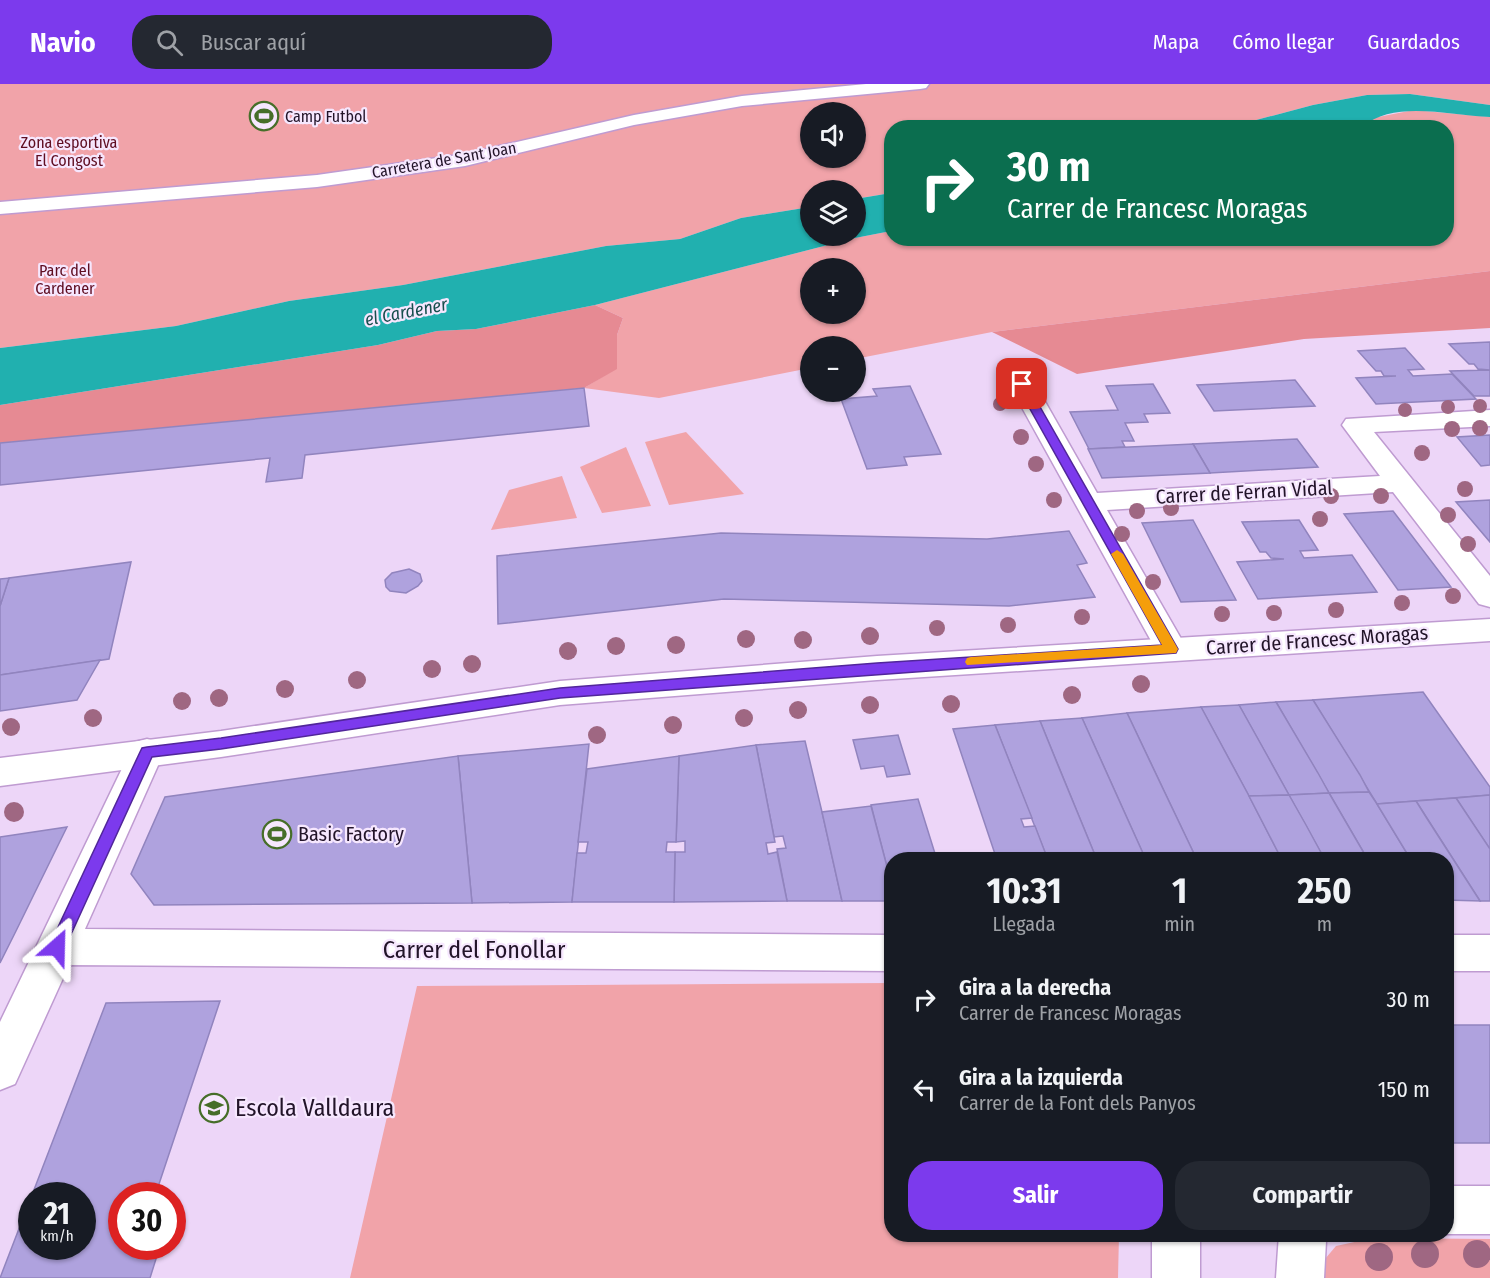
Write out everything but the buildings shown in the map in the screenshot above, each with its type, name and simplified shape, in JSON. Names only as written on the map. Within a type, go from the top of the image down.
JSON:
[{"type":"street","name":"Carretera de Sant Joan","points":[[0,208],[317,181],[465,160],[634,120],[742,101],[920,84]]},
{"type":"street","points":[[1022,384],[1171,649]]},
{"type":"street","points":[[1490,418],[1355,425],[1490,597]]},
{"type":"street","name":"Carrer de Ferran Vidal","points":[[1087,502],[1400,483]]},
{"type":"street","name":"Carrer de Francesc Moragas","points":[[0,772],[233,742],[560,693],[877,668],[1490,630]]},
{"type":"street","points":[[0,1069],[147,752]]},
{"type":"street","name":"Carrer del Fonollar","points":[[57,947],[884,953]]},
{"type":"street","points":[[1454,953],[1490,953]]},
{"type":"street","points":[[1454,1210],[1490,1210]]},
{"type":"street","points":[[1176,1242],[1176,1278]]},
{"type":"street","points":[[1300,1278],[1302,1242]]},
{"type":"green space","points":[[0,84],[1490,84],[1490,105],[1410,94],[1367,95],[1313,105],[1256,120],[884,120],[884,194],[866,197],[866,180],[800,180],[800,209],[741,218],[680,239],[606,246],[403,285],[289,301],[176,326],[0,348]]},
{"type":"green space","points":[[1414,110],[1490,117],[1490,271],[992,332],[866,357],[866,336],[800,336],[800,370],[659,398],[584,388],[617,368],[617,335],[623,318],[595,305],[824,246],[866,246],[866,236],[884,232],[884,246],[1454,246],[1454,120],[1371,120]]},
{"type":"green space","points":[[686,432],[744,494],[669,505],[645,442]]},
{"type":"green space","points":[[626,447],[651,506],[602,513],[580,467]]},
{"type":"green space","points":[[562,476],[577,518],[491,530],[509,490]]},
{"type":"green space","points":[[884,983],[884,1242],[1119,1242],[1118,1278],[350,1278],[417,986]]},
{"type":"green space","points":[[1454,1239],[1490,1239],[1490,1278],[1319,1278],[1325,1259],[1336,1246],[1354,1242],[1454,1242]]},
{"type":"shaded area","points":[[1490,271],[1490,328],[1304,339],[1077,374],[992,332]]},
{"type":"shaded area","points":[[595,305],[623,318],[617,335],[617,369],[584,388],[0,443],[0,405],[378,345],[437,331],[476,329]]},
{"type":"water","points":[[1410,94],[1490,105],[1490,117],[1406,111],[1390,113],[1372,120],[1256,120],[1313,105],[1367,95]]},
{"type":"water","points":[[884,194],[884,232],[866,236],[866,197]]},
{"type":"water","name":"el Cardener","points":[[800,209],[800,246],[824,246],[595,305],[476,329],[437,331],[378,345],[0,405],[0,348],[176,326],[289,301],[403,285],[606,246],[680,239],[741,218]]},
{"type":"slow traffic","points":[[971,662],[1171,649],[1117,554]]},
{"type":"place","name":"Camp Futbol","points":[[264,116]]},
{"type":"place","name":"Basic Factory","points":[[277,834]]},
{"type":"place","name":"Escola Valldaura","points":[[214,1108]]},
{"type":"route","points":[[57,947],[147,752],[221,744],[560,693],[877,668],[1171,649],[1022,384]]},
{"type":"park label","name":"Zona esportiva El Congost","points":[[69,151]]},
{"type":"park label","name":"Parc del Cardener","points":[[65,279]]}]
